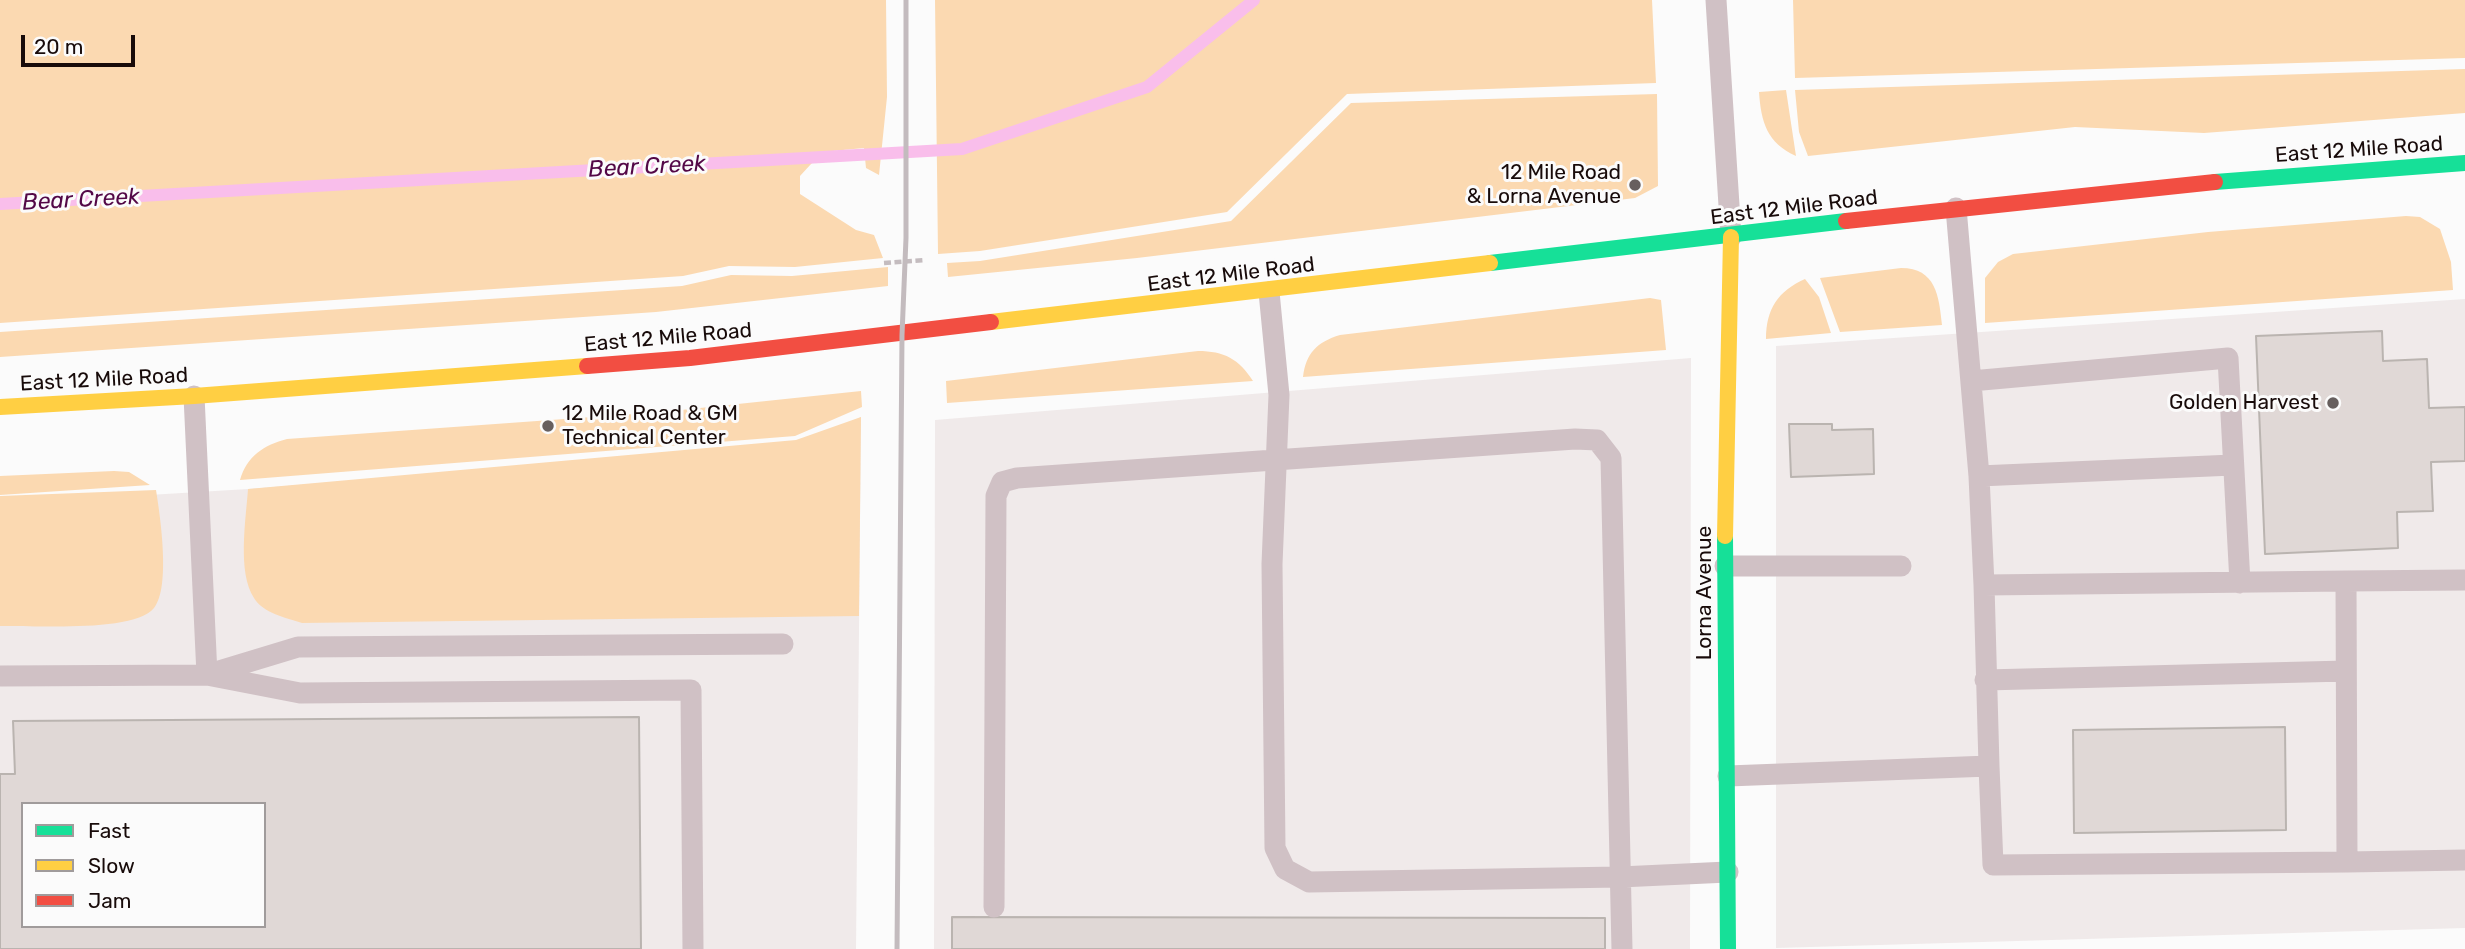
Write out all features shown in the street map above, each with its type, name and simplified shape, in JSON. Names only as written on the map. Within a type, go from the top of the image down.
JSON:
[{"type":"main road","name":"East 12 Mile Road","points":[[0,407],[194,396],[690,358],[1269,292],[1956,208],[2208,183],[2465,163]]},
{"type":"main road","name":"Lorna Avenue","points":[[1728,949],[1725,566],[1726,346],[1731,237]]},
{"type":"lane","points":[[1716,0],[1731,237]]},
{"type":"lane","points":[[1956,208],[1979,476],[1993,865],[2465,860]]},
{"type":"lane","points":[[1269,292],[1279,394],[1275,461],[1272,763],[1275,848],[1286,869],[1309,882],[1620,877],[1728,872]]},
{"type":"lane","points":[[1971,381],[2228,358],[2239,583]]},
{"type":"lane","points":[[194,396],[207,675]]},
{"type":"lane","points":[[994,907],[996,496],[1002,482],[1017,478],[1575,439],[1597,440],[1611,458],[1622,949]]},
{"type":"lane","points":[[1979,476],[2234,466]]},
{"type":"lane","points":[[1725,566],[1901,566]]},
{"type":"lane","points":[[1984,585],[2465,580]]},
{"type":"lane","points":[[2346,581],[2347,862]]},
{"type":"lane","points":[[207,675],[298,647],[783,643]]},
{"type":"lane","points":[[1985,680],[2346,671]]},
{"type":"lane","points":[[0,676],[207,675],[300,693],[691,690],[693,949]]},
{"type":"lane","points":[[1728,776],[1989,766]]},
{"type":"path","points":[[884,263],[925,260]]},
{"type":"shaded area","points":[[0,0],[886,0],[887,97],[879,175],[866,168],[864,148],[822,152],[800,176],[800,194],[856,230],[874,235],[883,258],[795,267],[729,266],[683,276],[0,323]]},
{"type":"shaded area","points":[[935,0],[1652,0],[1656,83],[1347,94],[1227,212],[980,251],[938,254]]},
{"type":"shaded area","points":[[1793,0],[2465,0],[2465,58],[1795,78]]},
{"type":"shaded area","points":[[2465,69],[2465,113],[2204,133],[2075,127],[1808,156],[1799,132],[1795,90]]},
{"type":"shaded area","points":[[1786,90],[1796,156],[1772,138],[1764,122],[1760,103],[1759,92]]},
{"type":"shaded area","points":[[1657,94],[1658,186],[1635,198],[1137,258],[948,277],[947,263],[980,261],[1231,221],[1351,103]]},
{"type":"shaded area","points":[[2420,217],[2440,229],[2451,262],[2453,290],[1985,323],[1985,278],[1998,262],[2013,254],[2208,232]]},
{"type":"shaded area","points":[[888,267],[888,286],[656,312],[0,357],[0,332],[682,286],[731,275],[792,276]]},
{"type":"shaded area","points":[[1901,268],[1913,269],[1929,278],[1937,294],[1942,325],[1840,332],[1820,278]]},
{"type":"shaded area","points":[[1805,279],[1819,297],[1831,333],[1766,339],[1768,319],[1775,302],[1788,289]]},
{"type":"shaded area","points":[[1650,298],[1661,300],[1666,350],[1303,377],[1307,361],[1314,350],[1325,341],[1340,335]]},
{"type":"shaded area","points":[[2465,299],[2465,928],[1776,948],[1776,346]]},
{"type":"shaded area","points":[[1198,351],[1230,358],[1242,367],[1253,381],[947,403],[946,381]]},
{"type":"shaded area","points":[[1691,358],[1690,949],[934,949],[935,420]]},
{"type":"shaded area","points":[[861,391],[862,407],[795,436],[240,480],[252,458],[271,445],[287,439],[662,412]]},
{"type":"shaded area","points":[[861,417],[856,949],[0,949],[0,504],[248,489],[797,445]]},
{"type":"shaded area","points":[[861,417],[859,616],[302,623],[263,608],[249,587],[244,560],[248,489],[796,440]]},
{"type":"shaded area","points":[[129,472],[150,485],[0,495],[0,476]]},
{"type":"shaded area","points":[[156,490],[162,533],[163,568],[159,598],[154,608],[143,616],[105,624],[0,626],[0,496]]},
{"type":"building","points":[[2382,331],[2383,361],[2427,359],[2429,408],[2465,407],[2465,461],[2431,462],[2433,511],[2397,512],[2398,548],[2265,554],[2256,336]]},
{"type":"building","points":[[1789,424],[1832,424],[1832,430],[1873,429],[1874,474],[1791,477]]},
{"type":"building","points":[[639,717],[641,949],[0,949],[0,774],[15,774],[13,721]]},
{"type":"building","points":[[2285,727],[2286,830],[2074,833],[2073,730]]},
{"type":"building","points":[[952,917],[1605,918],[1605,949],[952,949]]},
{"type":"waterway","name":"Bear Creek","points":[[0,204],[962,149],[1147,87],[1254,0]]},
{"type":"railway","points":[[897,949],[902,335],[906,238],[906,0]]},
{"type":"traffic: fast","points":[[2215,182],[2465,163]]},
{"type":"traffic: fast","points":[[1490,263],[1846,221]]},
{"type":"traffic: fast","points":[[1725,536],[1728,949]]},
{"type":"traffic: slow","points":[[1725,536],[1731,237]]},
{"type":"traffic: slow","points":[[991,322],[1490,263]]},
{"type":"traffic: slow","points":[[0,407],[194,396],[587,366]]},
{"type":"traffic: jam","points":[[1846,221],[2215,182]]},
{"type":"traffic: jam","points":[[587,366],[690,358],[991,322]]},
{"type":"place","name":"12 Mile Road & Lorna Avenue","points":[[1635,185]]},
{"type":"place","name":"Golden Harvest","points":[[2333,403]]},
{"type":"place","name":"12 Mile Road & GM Technical Center","points":[[548,426]]}]
